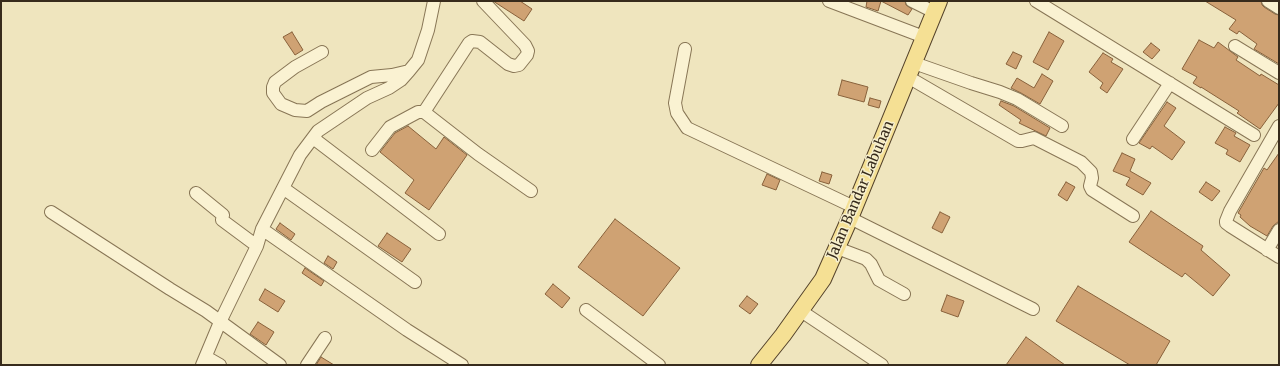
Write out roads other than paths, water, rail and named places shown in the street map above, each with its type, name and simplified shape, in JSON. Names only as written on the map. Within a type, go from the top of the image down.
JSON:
[{"type":"main road","name":"Jalan Bandar Labuhan","points":[[759,365],[801,311],[823,279],[908,78],[936,7]]},
{"type":"street","points":[[220,365],[204,361],[220,322],[257,246],[262,229],[300,155],[318,131],[367,98],[389,88],[401,80],[409,71],[418,60],[428,30],[434,1]]},
{"type":"street","points":[[424,112],[469,43],[480,42],[508,64],[514,66],[519,64],[527,55],[528,51],[525,45],[483,1]]},
{"type":"street","points":[[829,1],[924,37]]},
{"type":"street","points":[[912,1],[936,7]]},
{"type":"street","points":[[1036,1],[1254,135]]},
{"type":"street","points":[[1268,1],[1279,8]]},
{"type":"street","points":[[1235,46],[1279,73]]},
{"type":"street","points":[[685,49],[675,103],[677,113],[687,128],[852,212],[1033,309]]},
{"type":"street","points":[[322,52],[295,67],[275,82],[273,93],[281,104],[295,110],[307,111],[321,102],[371,77],[392,75],[409,71]]},
{"type":"street","points":[[914,62],[1017,99],[1062,126]]},
{"type":"street","points":[[908,78],[1018,141],[1034,138],[1081,162],[1091,172],[1092,178],[1090,186],[1092,190],[1133,216]]},
{"type":"street","points":[[1133,139],[1170,83]]},
{"type":"street","points":[[372,150],[390,127],[418,112],[424,112],[478,154],[531,192]]},
{"type":"street","points":[[1279,126],[1230,211],[1226,221],[1227,224],[1279,257]]},
{"type":"street","points":[[313,138],[440,234]]},
{"type":"street","points":[[283,188],[416,282]]},
{"type":"street","points":[[196,193],[223,215],[222,220],[257,246]]},
{"type":"street","points":[[51,212],[206,311],[280,365]]},
{"type":"street","points":[[262,229],[407,330],[462,365]]},
{"type":"street","points":[[1267,250],[1279,230]]},
{"type":"street","points":[[837,248],[866,259],[871,264],[879,280],[904,294]]},
{"type":"street","points":[[586,310],[659,365]]},
{"type":"street","points":[[801,311],[882,365]]},
{"type":"street","points":[[307,365],[325,338]]}]
